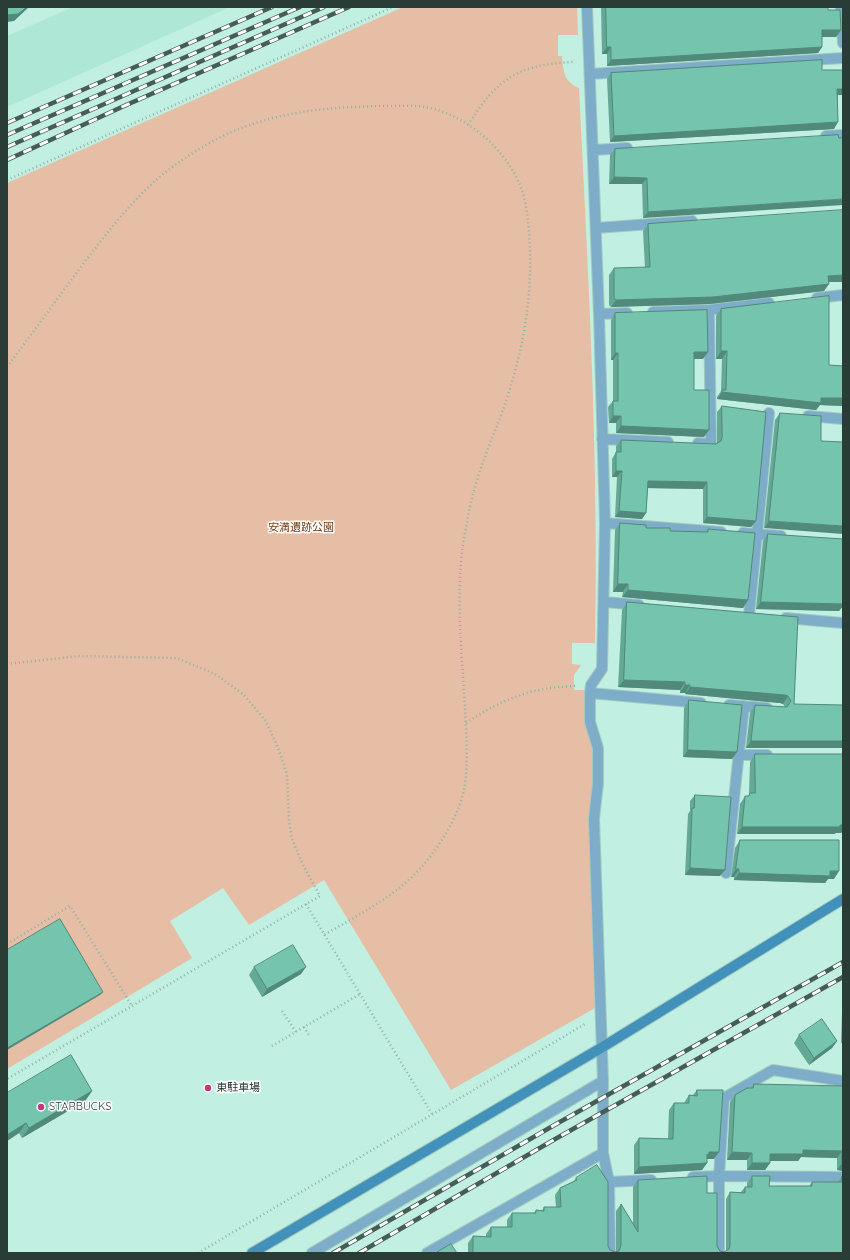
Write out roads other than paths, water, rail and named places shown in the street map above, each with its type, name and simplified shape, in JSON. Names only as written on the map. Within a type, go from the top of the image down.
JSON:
[{"type":"street","points":[[587,7],[596,228],[605,523],[605,602],[602,668],[591,689],[590,722],[598,748],[598,783],[594,819],[603,1153],[610,1182],[610,1253]]},
{"type":"street","points":[[841,7],[843,42]]},
{"type":"street","points":[[590,74],[843,58]]},
{"type":"street","points":[[820,137],[843,135]]},
{"type":"street","points":[[593,150],[640,148]]},
{"type":"street","points":[[596,228],[700,221]]},
{"type":"street","points":[[804,300],[843,295]]},
{"type":"street","points":[[599,314],[709,310],[780,302]]},
{"type":"street","points":[[602,439],[711,444],[715,405],[709,310]]},
{"type":"street","points":[[749,615],[769,412]]},
{"type":"street","points":[[799,415],[843,418]]},
{"type":"street","points":[[605,523],[788,536]]},
{"type":"street","points":[[605,602],[650,606]]},
{"type":"street","points":[[773,617],[843,623]]},
{"type":"street","points":[[591,689],[717,704],[778,709]]},
{"type":"street","points":[[726,873],[733,841],[744,706]]},
{"type":"street","points":[[739,756],[776,755]]},
{"type":"street","points":[[252,1253],[601,1048],[843,899]]},
{"type":"street","points":[[719,1253],[719,1176],[724,1098],[773,1070],[843,1081]]},
{"type":"street","points":[[312,1253],[602,1081]]},
{"type":"street","points":[[427,1253],[603,1153]]},
{"type":"street","points":[[680,1178],[719,1176],[843,1177]]},
{"type":"street","points":[[610,1182],[664,1179]]},
{"type":"railway","points":[[7,123],[272,7]]},
{"type":"railway","points":[[7,135],[300,7]]},
{"type":"railway","points":[[7,147],[324,7]]},
{"type":"railway","points":[[7,160],[124,106],[349,7]]},
{"type":"railway","points":[[333,1253],[551,1127],[843,962]]},
{"type":"railway","points":[[359,1253],[557,1138],[843,977]]},
{"type":"place","name":"東駐車場","points":[[208,1088]]},
{"type":"place","name":"STARBUCKS","points":[[41,1107]]},
{"type":"park label","name":"安満遺跡公園","points":[[301,528]]}]
